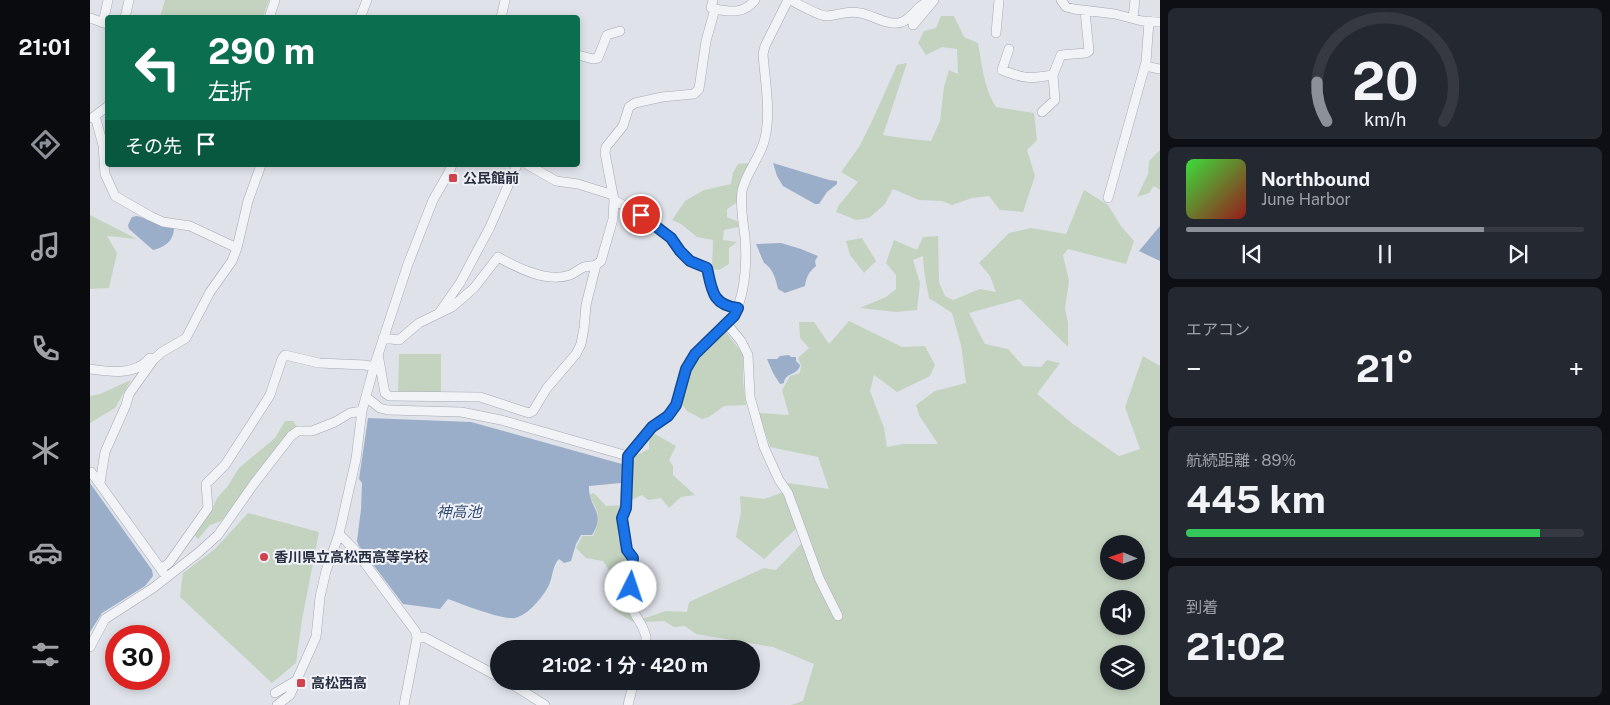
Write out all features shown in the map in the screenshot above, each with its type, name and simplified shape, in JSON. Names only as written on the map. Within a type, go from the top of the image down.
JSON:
[{"type":"street","points":[[106,15],[108,0]]},
{"type":"street","points":[[126,15],[129,0]]},
{"type":"street","points":[[270,15],[275,0]]},
{"type":"street","points":[[361,15],[367,0]]},
{"type":"street","points":[[502,15],[505,0]]},
{"type":"street","points":[[713,0],[711,8],[734,13],[747,8],[755,0]]},
{"type":"street","points":[[646,640],[642,626],[632,609],[630,601],[633,558],[627,550],[622,518],[626,508],[628,456],[652,427],[668,416],[676,405],[686,369],[695,354],[727,324],[738,308],[744,284],[745,270],[742,191],[765,138],[767,113],[764,46],[789,0],[826,16],[845,12],[859,12],[886,22],[897,23],[907,19],[925,2],[934,0]]},
{"type":"street","points":[[913,25],[934,0]]},
{"type":"street","points":[[996,33],[999,0]]},
{"type":"street","points":[[1061,0],[1066,7],[1160,22]]},
{"type":"street","points":[[1133,18],[1135,0]]},
{"type":"street","points":[[383,338],[399,340],[419,323],[452,307],[474,288],[498,257],[519,268],[538,274],[560,277],[596,265],[601,261],[613,219],[613,197],[605,154],[606,147],[623,126],[629,107],[635,103],[662,97],[694,94],[699,90],[706,41],[716,10]]},
{"type":"street","points":[[1042,112],[1055,100],[1053,74],[1061,55],[1086,53],[1089,51],[1085,11]]},
{"type":"street","points":[[90,18],[105,23]]},
{"type":"street","points":[[1108,198],[1148,50],[1149,21]]},
{"type":"street","points":[[580,56],[593,59],[598,58],[607,35],[620,31]]},
{"type":"street","points":[[1009,49],[1002,70],[1022,78],[1053,74]]},
{"type":"street","points":[[1144,66],[1160,69]]},
{"type":"street","points":[[105,108],[93,118],[102,145],[104,174],[115,196],[163,222],[190,226],[237,248]]},
{"type":"street","points":[[100,483],[105,452],[126,406],[129,394],[162,352],[186,338],[210,292],[232,261],[248,201],[260,167]]},
{"type":"street","points":[[277,705],[290,695],[316,637],[320,597],[326,571],[339,534],[356,459],[362,411],[374,367],[405,272],[432,200],[451,167]]},
{"type":"street","points":[[438,315],[469,267],[490,227],[516,167]]},
{"type":"street","points":[[533,167],[556,180],[578,184],[613,197],[641,215],[671,238],[690,261],[707,268],[714,295],[720,303],[738,308]]},
{"type":"street","points":[[378,354],[385,393],[388,396],[480,398],[529,412],[533,411],[547,388],[576,354],[581,344],[586,305],[596,265]]},
{"type":"street","points":[[727,324],[742,341],[748,355],[750,397],[764,447],[788,492],[819,578],[838,616]]},
{"type":"street","points":[[90,369],[109,372],[134,369],[145,364],[154,354],[159,351],[162,352]]},
{"type":"street","points":[[90,647],[105,619],[153,588],[208,508],[206,484],[225,465],[270,395],[282,359],[285,356],[319,362],[374,367]]},
{"type":"street","points":[[366,397],[380,408],[388,410],[461,412],[501,420],[628,456]]},
{"type":"street","points":[[164,573],[198,553],[218,535],[253,485],[291,436],[298,431],[312,431],[335,422],[350,412],[362,411]]},
{"type":"street","points":[[91,472],[164,573]]},
{"type":"street","points":[[339,534],[355,550],[416,632],[417,638],[404,705]]},
{"type":"street","points":[[417,638],[424,638],[490,672]]},
{"type":"street","points":[[275,693],[297,680]]},
{"type":"street","points":[[521,690],[545,705]]},
{"type":"street","points":[[628,705],[632,690]]},
{"type":"green space","points":[[165,0],[269,0],[264,15],[161,15]]},
{"type":"green space","points":[[941,16],[954,16],[964,37],[978,43],[986,85],[996,107],[1034,113],[1037,140],[1027,150],[1035,176],[1023,212],[1000,210],[989,196],[972,198],[952,205],[942,201],[919,200],[893,189],[885,204],[869,218],[856,220],[836,212],[839,205],[858,182],[841,172],[859,147],[897,65],[907,63],[883,135],[931,141],[940,121],[944,87],[949,70],[958,74],[957,49],[942,47],[926,55],[918,43],[924,31],[936,28]]},
{"type":"green space","points":[[1160,150],[1160,190],[1154,186],[1149,193],[1137,197],[1148,174],[1149,161]]},
{"type":"green space","points":[[749,163],[740,180],[736,203],[727,209],[727,217],[739,222],[738,227],[724,230],[723,240],[737,242],[729,248],[729,264],[719,270],[712,269],[713,240],[697,237],[681,224],[672,220],[685,201],[704,190],[731,184],[733,173],[738,164]]},
{"type":"green space","points":[[1084,190],[1108,205],[1121,226],[1134,241],[1126,264],[1068,249],[1063,255],[1069,281],[1065,309],[1068,323],[1068,347],[1020,299],[969,313],[985,344],[1008,349],[1023,366],[1041,367],[1047,360],[1060,363],[1037,394],[1073,424],[1119,456],[1140,449],[1125,407],[1143,356],[1160,366],[1160,705],[791,705],[803,701],[814,664],[773,647],[760,645],[760,640],[732,640],[696,634],[685,626],[674,627],[664,621],[643,622],[642,619],[666,611],[687,612],[689,602],[764,568],[776,570],[801,544],[810,544],[800,525],[764,559],[736,537],[741,512],[740,496],[764,499],[784,492],[788,483],[829,489],[818,457],[770,447],[759,413],[789,415],[782,390],[790,376],[800,373],[801,365],[798,358],[809,348],[800,338],[799,322],[814,322],[829,344],[849,321],[902,347],[925,346],[935,365],[930,376],[897,392],[874,375],[870,391],[884,428],[887,447],[903,444],[938,444],[919,415],[916,405],[935,391],[966,383],[961,345],[952,313],[929,298],[923,256],[913,260],[920,283],[917,310],[896,312],[860,308],[886,297],[896,289],[896,275],[886,263],[894,240],[917,250],[923,237],[938,236],[939,282],[945,296],[953,300],[980,289],[996,292],[990,276],[979,263],[1009,233],[1031,228],[1066,234]]},
{"type":"green space","points":[[90,215],[137,239],[107,236],[117,253],[109,288],[90,289]]},
{"type":"green space","points":[[862,238],[876,261],[864,273],[850,255],[846,241]]},
{"type":"green space","points":[[725,331],[743,354],[743,382],[746,405],[724,406],[709,417],[702,419],[687,411],[680,402],[689,371],[703,352]]},
{"type":"green space","points":[[399,354],[441,354],[441,394],[398,394]]},
{"type":"green space","points":[[131,380],[115,408],[90,423],[90,396],[100,394]]},
{"type":"green space","points":[[285,421],[293,421],[297,427],[286,437],[231,511],[221,521],[210,525],[198,539],[194,534],[239,468],[275,438]]},
{"type":"green space","points":[[655,434],[676,446],[669,460],[673,466],[673,475],[695,495],[681,497],[669,508],[661,498],[648,500],[642,495],[629,501],[631,458],[649,449],[649,439]]},
{"type":"green space","points":[[594,493],[606,506],[624,505],[619,519],[618,537],[629,556],[625,576],[629,584],[635,618],[633,622],[614,610],[612,596],[608,587],[609,570],[603,561],[586,558],[576,548],[582,536],[593,536],[596,529],[598,515],[589,495]]},
{"type":"green space","points":[[248,513],[319,532],[302,620],[296,663],[272,683],[180,597],[183,573],[215,549]]},
{"type":"water","points":[[773,163],[837,181],[837,184],[827,192],[819,204],[815,204],[783,186],[777,176]]},
{"type":"water","points":[[137,216],[174,227],[171,240],[153,250],[129,229],[128,225],[132,217]]},
{"type":"water","points":[[1160,226],[1160,261],[1139,251]]},
{"type":"water","points":[[781,243],[818,256],[815,261],[816,266],[808,275],[805,286],[785,293],[778,289],[774,274],[764,263],[756,244]]},
{"type":"water","points":[[789,355],[796,357],[796,361],[800,365],[797,371],[787,377],[784,383],[780,384],[767,359],[777,359],[780,356]]},
{"type":"water","name":"神高池","points":[[368,418],[471,422],[622,464],[621,483],[589,486],[589,493],[598,521],[592,535],[581,535],[571,561],[564,563],[559,559],[555,565],[550,584],[534,606],[525,614],[515,618],[501,617],[448,599],[440,609],[403,604],[357,541],[362,483],[359,479]]},
{"type":"water","points":[[90,483],[152,570],[153,576],[145,586],[102,613],[90,632]]},
{"type":"place","name":"公民館前","points":[[453,178]]},
{"type":"place","name":"香川県立高松西高等学校","points":[[264,557]]},
{"type":"place","name":"高松西高","points":[[301,683]]},
{"type":"route","points":[[631,587],[633,558],[627,550],[622,518],[626,508],[628,456],[652,427],[668,416],[676,405],[684,382],[686,369],[695,354],[727,324],[738,308],[720,303],[714,295],[707,268],[690,261],[671,238],[641,215]]}]
